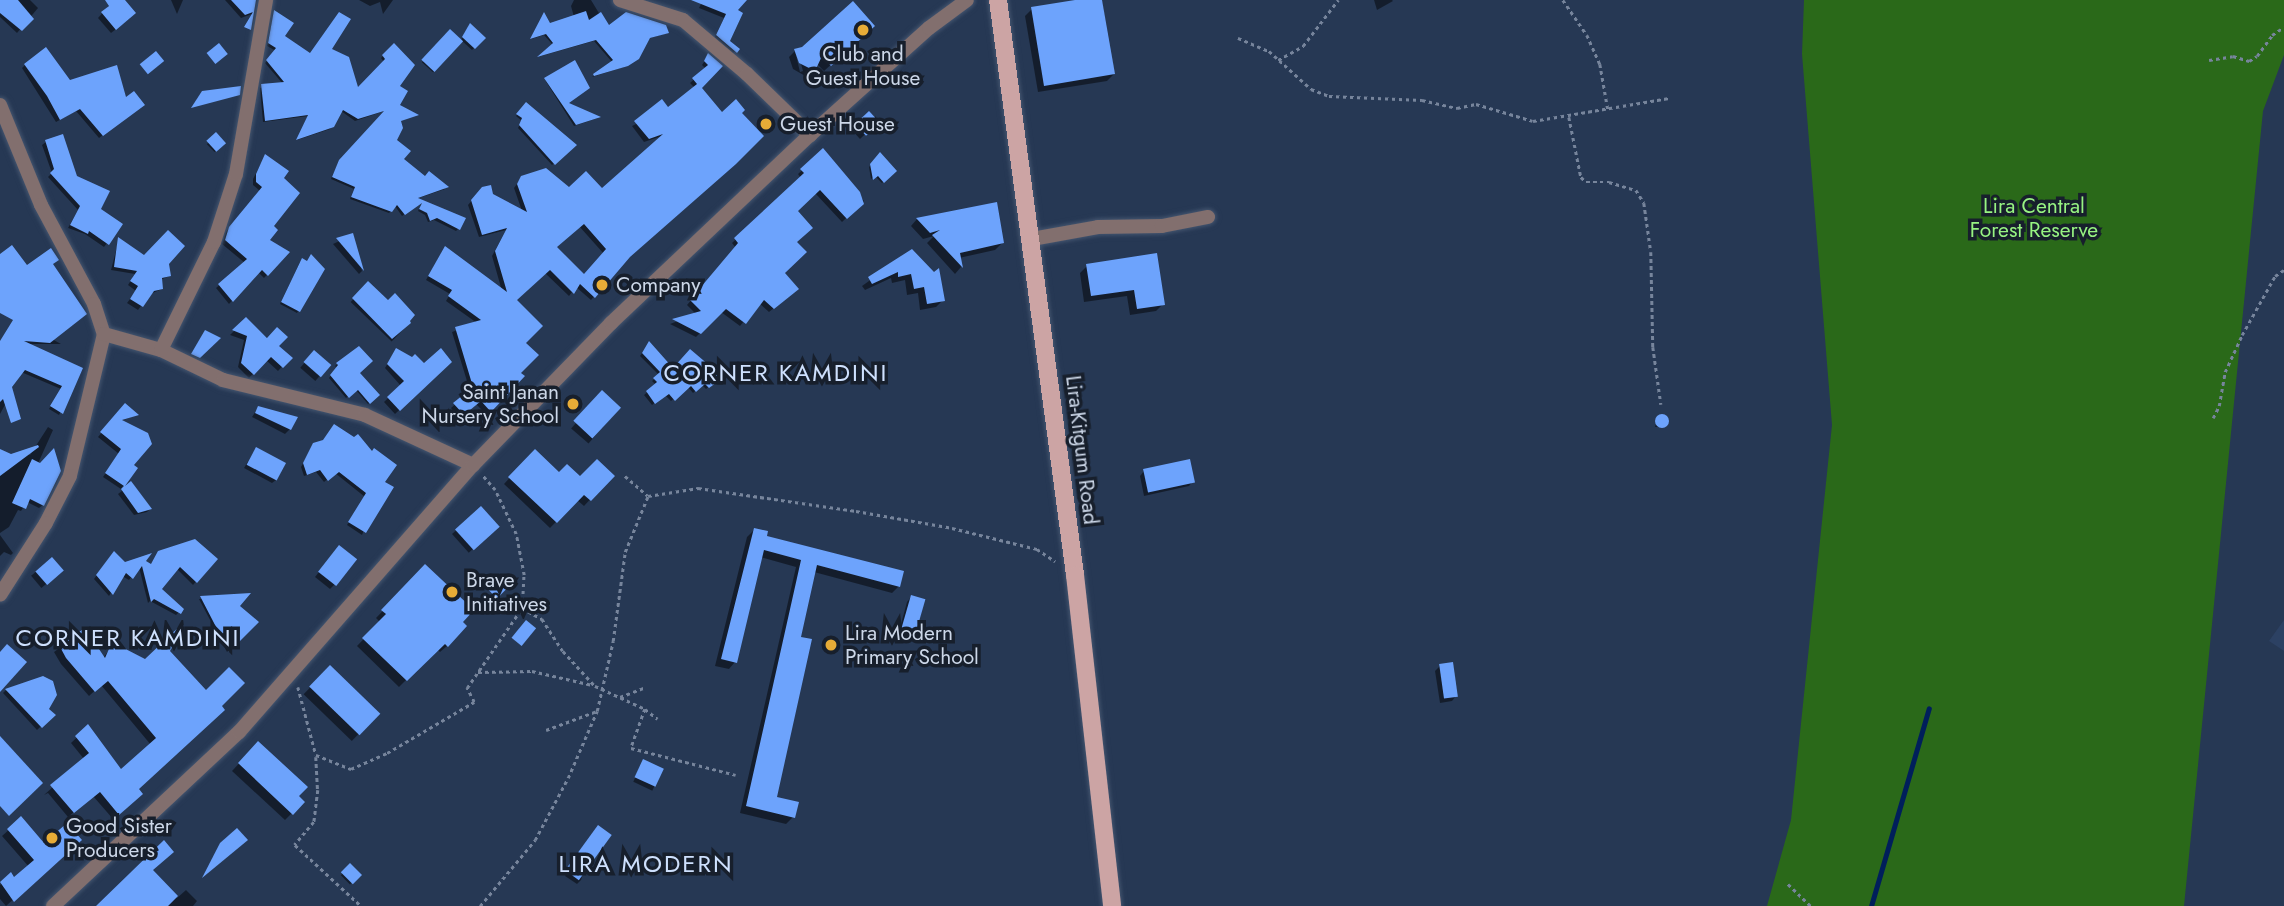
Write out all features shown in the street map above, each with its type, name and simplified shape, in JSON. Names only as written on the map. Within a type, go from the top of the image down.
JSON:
[{"type":"main road","name":"Lira-Kitgum Road","points":[[998,0],[1075,575],[1112,906]]},
{"type":"street","points":[[161,350],[214,242],[236,174],[267,0]]},
{"type":"street","points":[[620,0],[683,20],[747,74],[810,135]]},
{"type":"street","points":[[53,906],[239,732],[473,465],[611,323],[810,135],[929,28],[967,0]]},
{"type":"street","points":[[0,105],[41,205],[94,304],[104,334],[70,475],[46,523],[0,595]]},
{"type":"street","points":[[1032,239],[1098,227],[1162,226],[1208,217]]},
{"type":"street","points":[[104,334],[161,350],[223,380],[365,415],[473,465]]},
{"type":"path","points":[[1278,60],[1303,46],[1338,0]]},
{"type":"path","points":[[1563,0],[1587,35],[1600,64],[1608,110]]},
{"type":"path","points":[[2209,60],[2233,56],[2249,61],[2257,56],[2272,35],[2284,27]]},
{"type":"path","points":[[1238,38],[1269,51],[1311,89],[1329,96],[1422,100],[1457,108],[1476,104],[1533,121],[1669,98]]},
{"type":"path","points":[[1569,117],[1581,177],[1586,182],[1609,182],[1636,190],[1644,203],[1651,252],[1653,347],[1661,404]]},
{"type":"path","points":[[2213,418],[2219,406],[2225,372],[2242,335],[2275,276],[2284,270]]},
{"type":"path","points":[[316,755],[351,769],[387,753],[474,702],[467,688],[522,608],[524,575],[516,534],[495,491],[473,465]]},
{"type":"path","points":[[625,476],[648,496]]},
{"type":"path","points":[[648,496],[698,488],[952,528],[1037,549],[1075,575]]},
{"type":"path","points":[[480,906],[535,840],[568,778],[597,711],[613,641],[625,552],[648,496]]},
{"type":"path","points":[[522,608],[542,619],[563,651],[595,686]]},
{"type":"path","points":[[294,670],[316,755],[318,790],[314,822],[295,845],[361,906]]},
{"type":"path","points":[[478,672],[532,671],[603,688],[645,709],[658,719]]},
{"type":"path","points":[[620,697],[644,688]]},
{"type":"path","points":[[645,709],[631,748],[736,775]]},
{"type":"path","points":[[546,730],[597,711]]},
{"type":"path","points":[[1788,884],[1811,906]]},
{"type":"shaded area","points":[[2284,620],[2284,651],[2269,641]]},
{"type":"green space","name":"Lira Central Forest Reserve","points":[[1804,0],[2284,0],[2284,55],[2263,111],[2184,906],[1767,906],[1791,820],[1832,425],[1802,54]]},
{"type":"building","points":[[0,0],[18,0],[34,19],[22,31],[0,13]]},
{"type":"building","points":[[105,0],[125,0],[136,13],[116,30],[101,12],[109,6]]},
{"type":"building","points":[[231,0],[256,0],[251,30],[244,27],[253,12],[245,15]]},
{"type":"building","points":[[691,0],[747,0],[738,10],[743,13],[730,41],[740,49],[737,53],[716,35],[726,14]]},
{"type":"building","points":[[1075,0],[1102,0],[1115,74],[1044,86],[1031,7]]},
{"type":"building","points":[[853,1],[875,26],[831,66],[822,56],[815,71],[799,63],[794,49],[802,47]]},
{"type":"building","points":[[274,10],[294,23],[285,36],[310,53],[339,12],[351,19],[332,49],[349,57],[358,87],[385,59],[382,55],[394,43],[415,65],[400,86],[408,91],[400,105],[419,115],[401,121],[403,128],[397,140],[411,151],[404,159],[425,176],[429,171],[449,187],[418,198],[466,218],[460,230],[437,218],[430,221],[427,213],[419,209],[422,203],[405,215],[397,205],[392,212],[351,197],[355,187],[332,177],[339,160],[384,111],[358,119],[343,110],[334,127],[296,140],[308,115],[265,121],[261,84],[284,82],[266,60],[276,48],[268,43]]},
{"type":"building","points":[[586,11],[589,20],[601,12],[609,25],[626,12],[666,25],[669,33],[650,38],[639,59],[628,66],[594,76],[593,74],[613,60],[596,40],[537,57],[553,43],[546,34],[530,39],[544,12],[550,23]]},
{"type":"building","points":[[470,23],[486,38],[475,49],[462,37]]},
{"type":"building","points":[[450,29],[463,41],[435,72],[421,60]]},
{"type":"building","points":[[219,43],[228,54],[215,64],[207,53]]},
{"type":"building","points":[[46,47],[70,80],[117,65],[126,97],[134,91],[145,105],[103,136],[80,109],[60,120],[24,64]]},
{"type":"building","points":[[156,51],[164,61],[148,74],[140,64]]},
{"type":"building","points":[[708,53],[723,66],[702,88],[722,112],[736,99],[745,110],[742,113],[764,136],[630,257],[595,298],[580,284],[574,294],[550,270],[517,300],[543,326],[526,343],[539,355],[521,373],[525,376],[491,412],[481,401],[464,415],[453,403],[473,387],[455,327],[481,320],[448,296],[452,290],[428,276],[445,246],[507,292],[495,251],[507,228],[482,235],[471,200],[482,187],[491,185],[493,194],[527,212],[517,184],[521,176],[546,168],[569,187],[586,171],[602,188],[663,134],[649,139],[634,121],[662,99],[668,107],[697,84],[692,78],[708,65],[704,61]],"holes":[[[584,224],[606,249],[584,274],[557,247]]]},
{"type":"building","points":[[575,60],[590,88],[569,103],[601,117],[576,125],[544,78]]},
{"type":"building","points":[[241,86],[240,95],[191,108],[202,91]]},
{"type":"building","points":[[526,102],[577,145],[555,165],[519,125],[522,118],[516,114]]},
{"type":"building","points":[[869,111],[880,123],[866,136],[855,124]]},
{"type":"building","points":[[216,132],[226,143],[216,152],[206,141]]},
{"type":"building","points":[[63,134],[77,176],[110,191],[101,209],[123,224],[109,245],[89,231],[88,234],[70,225],[80,206],[50,173],[54,169],[45,140]]},
{"type":"building","points":[[823,148],[860,192],[864,204],[847,219],[820,190],[798,211],[813,228],[797,242],[807,252],[785,273],[799,289],[774,309],[764,300],[746,324],[726,309],[701,334],[672,319],[701,311],[690,300],[738,243],[734,238],[804,173],[800,169]]},
{"type":"building","points":[[880,152],[897,171],[884,183],[878,176],[873,180],[870,164]]},
{"type":"building","points":[[265,154],[289,171],[284,178],[300,193],[274,226],[278,230],[270,240],[290,252],[268,276],[262,270],[233,302],[218,284],[247,259],[225,240],[229,227],[262,187],[256,182],[256,174]]},
{"type":"building","points":[[997,202],[1004,243],[960,253],[963,268],[932,235],[940,230],[930,233],[916,218]]},
{"type":"building","points":[[168,230],[185,246],[169,264],[171,276],[162,278],[163,289],[154,291],[143,307],[130,299],[138,286],[130,281],[137,271],[114,267],[118,237],[144,255]]},
{"type":"building","points":[[353,233],[364,271],[336,238]]},
{"type":"building","points":[[12,245],[27,265],[51,248],[59,260],[53,264],[87,314],[50,343],[24,341],[83,368],[63,414],[50,406],[62,386],[25,370],[12,387],[21,419],[11,423],[3,399],[0,402],[0,341],[13,320],[0,313],[0,254]]},
{"type":"building","points":[[912,249],[934,272],[939,268],[945,301],[927,304],[924,287],[914,289],[911,274],[898,277],[898,272],[872,284],[868,277]]},
{"type":"building","points":[[1157,253],[1165,305],[1137,309],[1134,290],[1091,296],[1086,264]]},
{"type":"building","points":[[311,254],[325,269],[300,312],[281,302],[302,258],[307,261]]},
{"type":"building","points":[[368,281],[388,300],[395,293],[415,315],[411,323],[392,339],[352,298]]},
{"type":"building","points":[[246,317],[267,338],[277,327],[288,337],[279,346],[293,358],[283,368],[271,357],[254,375],[241,363],[247,336],[232,330]]},
{"type":"building","points":[[205,330],[221,338],[200,358],[191,354]]},
{"type":"building","points":[[649,341],[673,368],[690,349],[710,366],[720,380],[709,388],[705,384],[696,392],[691,386],[675,401],[669,394],[655,404],[646,391],[657,382],[653,378],[660,372],[642,353]]},
{"type":"building","points":[[359,346],[373,361],[360,373],[380,395],[370,404],[358,390],[349,398],[330,375],[338,365],[336,363]]},
{"type":"building","points":[[396,348],[412,357],[415,354],[424,363],[441,348],[452,362],[400,411],[387,397],[404,381],[387,364]]},
{"type":"building","points":[[314,350],[331,365],[321,377],[304,362]]},
{"type":"building","points":[[602,390],[621,408],[592,438],[573,421]]},
{"type":"building","points":[[125,403],[139,415],[122,420],[148,433],[152,444],[134,465],[138,468],[125,486],[131,481],[152,509],[138,513],[121,489],[124,486],[105,473],[121,449],[100,432]]},
{"type":"building","points":[[258,406],[298,417],[291,430],[255,413]]},
{"type":"building","points":[[1659,414],[1665,414],[1669,421],[1665,428],[1659,428],[1655,424],[1655,418]]},
{"type":"building","points":[[334,424],[354,437],[358,434],[372,451],[374,448],[397,465],[385,482],[394,487],[366,533],[348,522],[366,493],[339,472],[328,481],[320,470],[307,475],[303,463],[313,443],[323,440]]},
{"type":"building","points":[[38,445],[39,447],[0,476],[0,449],[11,454]]},
{"type":"building","points":[[256,447],[286,463],[277,481],[247,465]]},
{"type":"building","points":[[54,448],[61,471],[44,506],[30,499],[26,509],[12,503],[32,459],[40,463]]},
{"type":"building","points":[[535,449],[559,472],[567,464],[580,476],[597,459],[615,476],[591,501],[584,495],[557,523],[508,477]]},
{"type":"building","points":[[1190,459],[1195,482],[1148,492],[1143,469]]},
{"type":"building","points":[[481,506],[500,527],[474,550],[455,529]]},
{"type":"building","points":[[754,528],[768,531],[767,536],[904,571],[900,587],[817,565],[801,637],[812,639],[777,797],[799,802],[795,818],[746,806],[801,560],[764,550],[737,663],[721,659]]},
{"type":"building","points":[[195,539],[218,559],[197,583],[180,567],[162,589],[184,609],[181,614],[154,599],[151,602],[142,566],[133,579],[126,573],[113,595],[96,575],[114,551],[125,562],[152,553],[146,561],[151,564],[158,551]]},
{"type":"building","points":[[339,545],[357,559],[336,586],[318,572]]},
{"type":"building","points":[[52,557],[64,571],[47,585],[35,571]]},
{"type":"building","points":[[425,564],[474,610],[463,622],[467,626],[448,647],[445,644],[407,681],[362,638],[386,614],[381,610]]},
{"type":"building","points":[[497,580],[506,589],[497,598],[488,589]]},
{"type":"building","points":[[251,593],[240,606],[259,622],[229,652],[200,596]]},
{"type":"building","points":[[911,595],[925,599],[914,639],[900,634]]},
{"type":"building","points":[[526,620],[536,628],[522,646],[512,638]]},
{"type":"building","points":[[182,624],[184,626],[170,651],[206,690],[229,667],[245,683],[222,706],[225,710],[139,789],[143,794],[119,815],[100,792],[74,813],[50,785],[89,753],[75,736],[88,724],[121,769],[156,738],[108,681],[95,692],[66,658],[59,645],[85,628],[105,658],[112,642],[145,659]]},
{"type":"building","points":[[7,644],[27,662],[0,692],[0,652]]},
{"type":"building","points":[[1453,662],[1458,697],[1444,699],[1439,664]]},
{"type":"building","points":[[330,665],[380,714],[360,735],[309,687]]},
{"type":"building","points":[[43,676],[53,681],[57,695],[49,709],[56,715],[42,728],[5,689]]},
{"type":"building","points":[[0,736],[43,783],[9,816],[0,806]]},
{"type":"building","points":[[258,741],[308,787],[299,796],[305,802],[293,815],[238,763]]},
{"type":"building","points":[[643,759],[664,769],[655,787],[635,777]]},
{"type":"building","points":[[21,816],[44,843],[67,823],[82,840],[14,902],[0,882],[11,872],[14,877],[34,860],[7,829]]},
{"type":"building","points":[[598,825],[612,835],[579,880],[565,870]]},
{"type":"building","points":[[237,828],[248,840],[202,878],[220,843]]},
{"type":"building","points":[[164,840],[174,852],[153,870],[178,896],[168,906],[96,906]]},
{"type":"building","points":[[350,863],[362,875],[353,884],[341,872]]},
{"type":"waterway","points":[[1871,906],[1929,708]]},
{"type":"place","name":"Club and Guest House","points":[[863,30]]},
{"type":"place","name":"Guest House","points":[[766,124]]},
{"type":"place","name":"Company","points":[[602,285]]},
{"type":"place","name":"Saint Janan Nursery School","points":[[573,404]]},
{"type":"place","name":"Brave Initiatives","points":[[452,592]]},
{"type":"place","name":"Lira Modern Primary School","points":[[831,645]]},
{"type":"place","name":"Good Sister Producers","points":[[52,838]]},
{"type":"district","name":"CORNER KAMDINI","points":[[776,373]]},
{"type":"district","name":"CORNER KAMDINI","points":[[128,638]]},
{"type":"district","name":"LIRA MODERN","points":[[646,864]]}]
